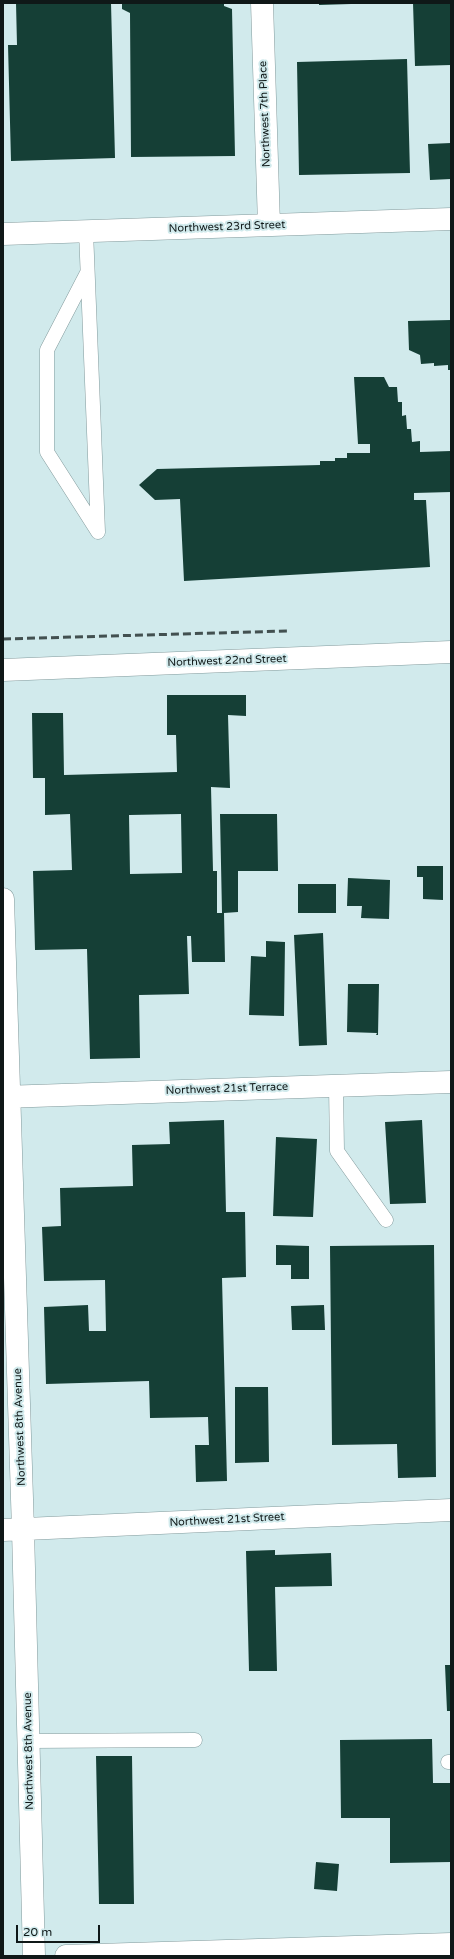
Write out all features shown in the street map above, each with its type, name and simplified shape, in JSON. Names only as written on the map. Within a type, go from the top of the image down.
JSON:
[{"type":"street","name":"Northwest 7th Place","points":[[262,3],[269,225]]},
{"type":"street","name":"Northwest 23rd Street","points":[[3,234],[451,219]]},
{"type":"street","name":"Northwest 22nd Street","points":[[3,670],[451,652]]},
{"type":"street","name":"Northwest 8th Avenue","points":[[3,899],[13,1530],[28,1741],[34,1956]]},
{"type":"street","name":"Northwest 21st Terrace","points":[[6,1097],[451,1082]]},
{"type":"street","name":"Northwest 21st Street","points":[[13,1530],[451,1510]]},
{"type":"street","points":[[66,1956],[451,1944]]},
{"type":"lane","points":[[86,232],[88,272],[98,532],[48,452],[47,350],[88,272]]},
{"type":"lane","points":[[336,1086],[337,1151],[386,1220]]},
{"type":"lane","points":[[28,1741],[195,1740]]},
{"type":"building","points":[[16,3],[111,3],[115,158],[11,161],[8,45],[17,45]]},
{"type":"building","points":[[122,3],[224,3],[224,6],[232,9],[235,156],[131,157],[130,13],[122,9]]},
{"type":"building","points":[[319,3],[351,3],[351,4],[319,5]]},
{"type":"building","points":[[413,3],[451,3],[451,65],[415,66]]},
{"type":"building","points":[[407,59],[410,173],[299,175],[297,62]]},
{"type":"building","points":[[451,143],[451,179],[430,180],[428,144]]},
{"type":"building","points":[[451,320],[451,370],[448,370],[448,365],[434,366],[434,363],[421,364],[420,355],[409,350],[408,321]]},
{"type":"building","points":[[354,377],[384,377],[389,387],[397,387],[398,402],[402,402],[402,416],[406,415],[407,429],[411,429],[412,442],[420,441],[420,452],[451,451],[451,492],[414,493],[414,500],[426,500],[430,567],[184,581],[180,499],[155,500],[139,485],[157,469],[320,465],[320,461],[335,461],[335,458],[347,458],[347,453],[370,453],[370,444],[358,444]]},
{"type":"building","points":[[167,695],[246,695],[246,716],[228,715],[230,788],[211,787],[213,871],[217,871],[217,913],[222,913],[220,814],[277,814],[278,871],[238,871],[238,912],[224,913],[225,962],[192,962],[191,936],[187,936],[189,994],[139,995],[140,1058],[90,1059],[87,949],[35,950],[33,871],[72,870],[70,814],[45,815],[45,778],[33,778],[32,713],[63,713],[64,775],[177,772],[176,735],[167,735]],"holes":[[[181,814],[182,873],[130,874],[129,815]]]},
{"type":"building","points":[[417,866],[443,866],[443,900],[423,899],[423,877],[417,877]]},
{"type":"building","points":[[348,878],[390,880],[389,919],[361,918],[362,906],[347,906]]},
{"type":"building","points":[[298,884],[336,884],[336,913],[298,913]]},
{"type":"building","points":[[323,933],[327,1045],[299,1046],[294,935]]},
{"type":"building","points":[[266,941],[285,942],[284,1016],[249,1015],[251,956],[266,957]]},
{"type":"building","points":[[348,984],[379,984],[378,1035],[376,1035],[377,1033],[347,1032]]},
{"type":"building","points":[[224,1120],[226,1212],[245,1212],[246,1277],[222,1278],[227,1481],[196,1482],[195,1445],[209,1445],[208,1417],[150,1418],[149,1381],[46,1384],[44,1307],[88,1305],[89,1331],[106,1331],[105,1280],[44,1281],[42,1227],[61,1226],[60,1188],[133,1186],[132,1145],[170,1144],[169,1122]]},
{"type":"building","points":[[422,1120],[426,1203],[390,1204],[385,1122]]},
{"type":"building","points":[[276,1137],[317,1139],[313,1217],[273,1216]]},
{"type":"building","points":[[276,1245],[309,1246],[309,1279],[291,1279],[291,1265],[276,1265]]},
{"type":"building","points":[[434,1245],[436,1477],[398,1478],[397,1444],[332,1445],[330,1246]]},
{"type":"building","points":[[324,1305],[325,1330],[292,1330],[291,1306]]},
{"type":"building","points":[[235,1387],[268,1387],[269,1462],[235,1463]]},
{"type":"building","points":[[275,1550],[275,1555],[331,1553],[332,1586],[275,1587],[277,1671],[249,1671],[246,1551]]},
{"type":"building","points":[[445,1665],[451,1665],[451,1711],[447,1711]]},
{"type":"building","points":[[432,1739],[433,1783],[451,1783],[451,1862],[390,1863],[390,1818],[341,1818],[340,1740]]},
{"type":"building","points":[[96,1756],[132,1756],[134,1904],[99,1904]]},
{"type":"building","points":[[316,1862],[339,1864],[337,1891],[314,1889]]},
{"type":"railway","points":[[3,639],[287,631]]}]
